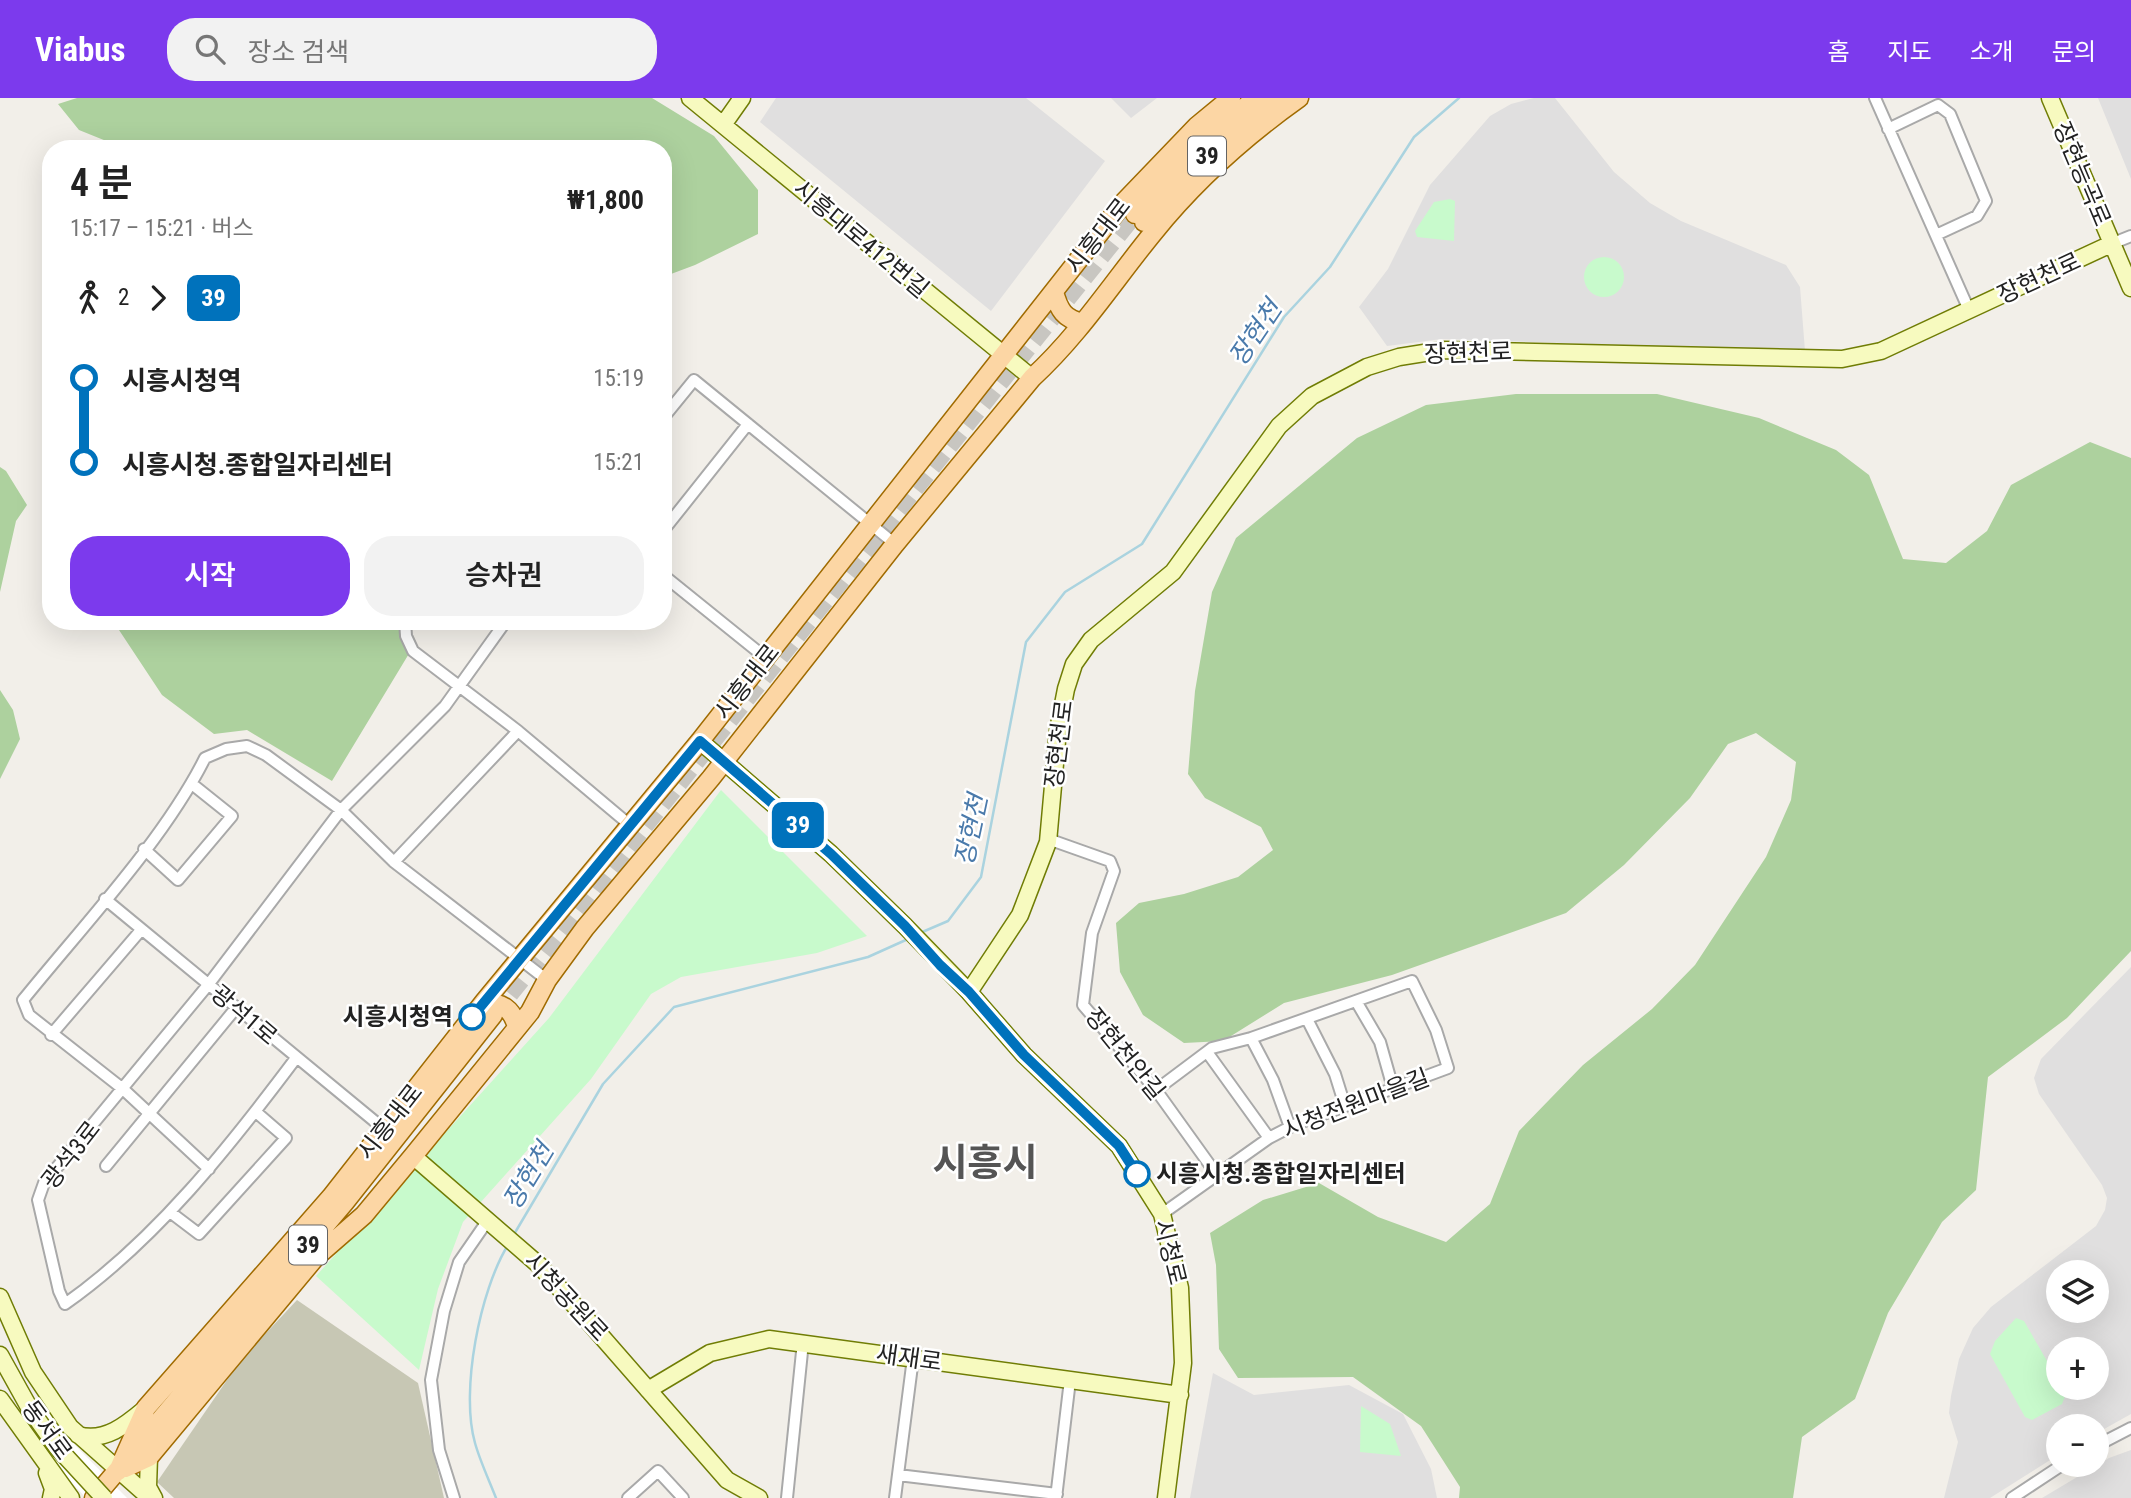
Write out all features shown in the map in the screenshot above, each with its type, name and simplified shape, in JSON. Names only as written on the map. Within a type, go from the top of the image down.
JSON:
[{"type":"main road","name":"시흥대로","points":[[317,1256],[364,1215],[414,1156],[499,1016],[520,959],[700,741],[1156,166],[1231,98]]},
{"type":"main road","name":"시흥대로","points":[[1256,98],[1194,149],[1140,218],[1202,159],[1277,98]]},
{"type":"main road","name":"시흥대로","points":[[118,1471],[146,1408],[331,1197],[384,1129],[499,1016],[547,980],[584,928],[724,761],[895,544],[1032,378],[1058,354],[1154,231],[1192,188],[1231,151],[1299,98]]},
{"type":"main road","points":[[1054,292],[1062,314],[1083,323]]},
{"type":"main road","points":[[563,908],[569,925],[584,928]]},
{"type":"main road","name":"시흥대로","points":[[118,1471],[149,1457],[317,1256],[499,1016]]},
{"type":"main road","name":"시흥대로","points":[[94,1498],[499,1016]]},
{"type":"street","name":"시흥대로412번길","points":[[690,98],[1032,378]]},
{"type":"street","points":[[723,125],[742,98]]},
{"type":"street","points":[[1875,98],[1969,310]]},
{"type":"street","name":"장현능곡로","points":[[2050,98],[2131,288]]},
{"type":"street","points":[[1888,129],[1938,105],[1950,114],[1986,201],[1977,216],[1936,235]]},
{"type":"street","points":[[2111,244],[2131,236]]},
{"type":"street","name":"장현천로","points":[[969,992],[1020,915],[1048,839],[1058,730],[1074,664],[1091,640],[1173,572],[1279,426],[1312,396],[1367,367],[1399,357],[1443,350],[1842,359],[1881,351],[2111,244]]},
{"type":"street","points":[[672,407],[694,380],[895,544]]},
{"type":"street","points":[[672,520],[748,424]]},
{"type":"street","points":[[672,582],[766,658]]},
{"type":"street","points":[[406,630],[413,651],[518,731],[631,826]]},
{"type":"street","name":"광석3로","points":[[170,1212],[65,1304],[59,1291],[38,1200],[44,1184],[208,985],[341,810],[460,689],[500,630]]},
{"type":"street","points":[[394,862],[518,731]]},
{"type":"street","name":"시청로","points":[[700,741],[831,854],[905,926],[969,992],[1024,1055],[1119,1146],[1162,1213],[1180,1288],[1183,1363],[1166,1498]]},
{"type":"street","points":[[209,1169],[123,1089],[51,1035],[29,1015],[23,1000],[144,849],[192,784],[205,758],[226,749],[247,746],[267,755],[341,810],[394,862],[547,980]]},
{"type":"street","points":[[144,849],[178,880],[232,816],[192,784]]},
{"type":"street","name":"장현천안길","points":[[1048,839],[1110,860],[1114,871],[1092,933],[1083,1005],[1156,1090],[1217,1175]]},
{"type":"street","name":"광석1로","points":[[105,899],[384,1129]]},
{"type":"street","points":[[51,1035],[141,930]]},
{"type":"street","name":"시청전원마을길","points":[[1156,1090],[1207,1052],[1412,981],[1436,1030],[1448,1068],[1290,1127],[1269,1138],[1162,1213]]},
{"type":"street","points":[[1356,1001],[1380,1042],[1394,1088]]},
{"type":"street","points":[[106,1166],[236,1008]]},
{"type":"street","points":[[1307,1019],[1335,1074],[1345,1106]]},
{"type":"street","points":[[1251,1038],[1273,1080],[1290,1127]]},
{"type":"street","points":[[1207,1052],[1269,1138]]},
{"type":"street","points":[[256,1112],[286,1138],[199,1234],[170,1212],[256,1112],[296,1058]]},
{"type":"street","name":"시청공원로","points":[[414,1156],[540,1266],[727,1480],[748,1496]]},
{"type":"street","points":[[454,1498],[439,1450],[430,1380],[443,1311],[458,1262],[492,1224]]},
{"type":"street","points":[[0,1297],[33,1372],[78,1435],[152,1498]]},
{"type":"street","name":"새재로","points":[[648,1390],[709,1353],[769,1339],[1180,1395]]},
{"type":"street","points":[[787,1498],[803,1342]]},
{"type":"street","name":"동서로","points":[[0,1355],[30,1409],[57,1447],[104,1498]]},
{"type":"street","points":[[895,1498],[913,1358]]},
{"type":"street","points":[[898,1475],[1057,1496],[1070,1380]]},
{"type":"street","points":[[0,1399],[71,1498]]},
{"type":"street","points":[[78,1435],[100,1437],[126,1425],[146,1408]]},
{"type":"street","points":[[2109,1439],[2131,1428]]},
{"type":"street","points":[[149,1457],[148,1487],[152,1498]]},
{"type":"street","points":[[43,1461],[53,1489],[51,1498]]},
{"type":"street","points":[[628,1498],[658,1471],[683,1498]]},
{"type":"street","points":[[2012,1498],[2046,1476]]},
{"type":"shaded area","points":[[776,98],[1026,98],[1105,161],[991,311],[760,122]]},
{"type":"shaded area","points":[[1111,98],[1157,98],[1131,118]]},
{"type":"shaded area","points":[[1534,98],[1555,98],[1614,172],[1650,203],[1681,221],[1786,265],[1800,287],[1805,351],[1442,339],[1387,346],[1359,307],[1388,269],[1430,185],[1490,116],[1511,104]]},
{"type":"shaded area","points":[[2098,98],[2131,98],[2131,179]]},
{"type":"shaded area","points":[[2131,967],[2131,1414],[2109,1426],[2109,1414],[2046,1414],[2046,1463],[1990,1498],[1944,1498],[1958,1442],[1949,1413],[1959,1359],[1973,1328],[1991,1307],[2046,1265],[2046,1323],[2109,1323],[2109,1260],[2052,1260],[2096,1226],[2105,1210],[2107,1198],[2102,1185],[2039,1094],[2034,1078],[2041,1059]]},
{"type":"shaded area","points":[[297,1300],[418,1383],[444,1498],[174,1498],[157,1482],[240,1361]]},
{"type":"shaded area","points":[[1213,1373],[1254,1395],[1349,1385],[1403,1414],[1431,1469],[1437,1498],[1190,1498]]},
{"type":"shaded area","points":[[2131,1450],[2131,1498],[2042,1498],[2077,1477],[2109,1477],[2109,1458]]},
{"type":"green space","points":[[77,98],[652,98],[714,136],[758,190],[758,234],[672,274],[672,140],[104,140],[79,130],[58,104]]},
{"type":"green space","points":[[1450,199],[1455,201],[1454,241],[1417,237],[1415,231],[1434,202]]},
{"type":"green space","points":[[1604,257],[1618,263],[1624,277],[1618,291],[1604,297],[1590,291],[1584,277],[1590,263]]},
{"type":"green space","points":[[1516,394],[1657,394],[1759,418],[1836,450],[1869,475],[1903,559],[1946,563],[1987,531],[2011,485],[2090,442],[2131,458],[2131,951],[2067,1018],[1988,1077],[1976,1190],[1942,1222],[1888,1313],[1855,1399],[1802,1437],[1793,1498],[1459,1498],[1460,1487],[1421,1426],[1353,1377],[1238,1378],[1219,1349],[1216,1265],[1210,1233],[1263,1200],[1319,1183],[1378,1217],[1446,1242],[1490,1204],[1519,1131],[1583,1065],[1652,1009],[1695,965],[1766,857],[1791,800],[1796,762],[1756,733],[1728,744],[1690,798],[1624,865],[1566,913],[1392,975],[1284,1003],[1223,1041],[1184,1043],[1143,1015],[1120,972],[1116,923],[1139,903],[1184,894],[1238,877],[1273,850],[1261,827],[1205,798],[1188,774],[1195,691],[1212,592],[1236,538],[1357,438],[1426,405]]},
{"type":"green space","points":[[0,467],[6,471],[27,505],[16,521],[0,592]]},
{"type":"green space","points":[[119,630],[399,630],[410,652],[332,781],[247,730],[214,734],[162,695]]},
{"type":"green space","points":[[0,690],[13,710],[20,739],[0,779]]},
{"type":"green space","points":[[721,790],[867,936],[817,953],[681,977],[651,994],[591,1079],[463,1222],[438,1289],[419,1370],[316,1276],[549,1018]]},
{"type":"green space","points":[[2016,1318],[2024,1321],[2046,1359],[2046,1400],[2064,1400],[2062,1404],[2032,1420],[2025,1417],[1990,1354],[1995,1341]]},
{"type":"green space","points":[[1361,1406],[1390,1424],[1401,1456],[1360,1452]]},
{"type":"pier","points":[[43,1402],[74,1444],[127,1498],[86,1498],[45,1454],[19,1417]]},
{"type":"waterway","name":"장현천","points":[[920,933],[948,921],[981,877],[1026,642],[1065,592],[1142,544],[1284,317],[1330,267],[1414,137],[1459,98]]},
{"type":"waterway","name":"장현천","points":[[513,1236],[603,1084],[674,1007],[868,957],[908,939]]},
{"type":"waterway","name":"장현천","points":[[496,1498],[475,1443],[471,1421],[471,1369],[481,1314],[498,1264],[508,1245]]},
{"type":"tunnel","points":[[493,1015],[1135,214]]},
{"type":"bus line","name":"39","points":[[472,1017],[700,741],[831,854],[905,926],[969,992],[1024,1055],[1119,1146],[1137,1174]]},
{"type":"place","name":"시흥시청역","points":[[472,1017]]},
{"type":"place","name":"시흥시청.종합일자리센터","points":[[1137,1174]]},
{"type":"district","name":"시흥시","points":[[985,1163]]}]
